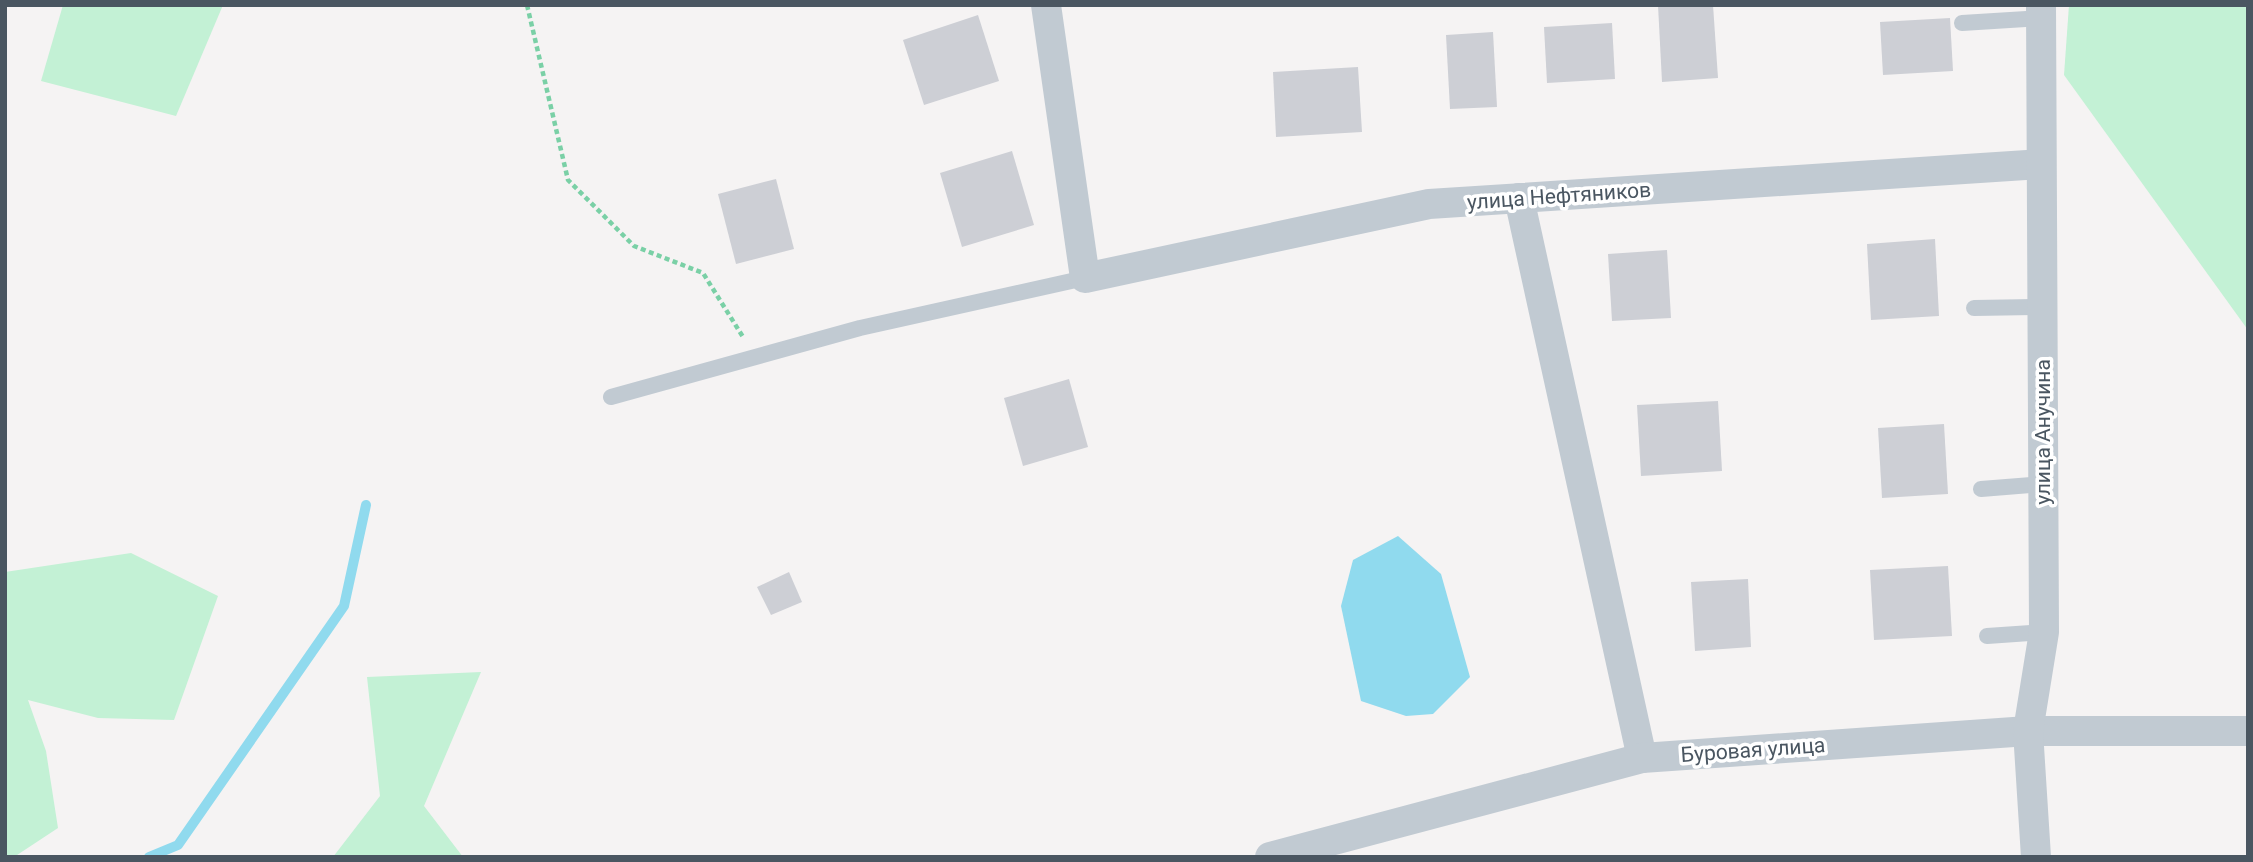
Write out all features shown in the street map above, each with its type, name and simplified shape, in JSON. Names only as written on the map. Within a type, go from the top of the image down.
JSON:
[{"type":"street","points":[[1046,5],[1084,278]]},
{"type":"street","name":"улица Анучина","points":[[2036,857],[2028,731],[2044,632],[2041,12]]},
{"type":"street","name":"улица Нефтяников","points":[[1084,278],[1430,204],[2041,164]]},
{"type":"street","points":[[1519,198],[1642,758]]},
{"type":"street","name":"Буровая улица","points":[[1270,857],[1642,758],[2028,731],[2248,731]]},
{"type":"lane","points":[[1962,23],[2041,12]]},
{"type":"lane","points":[[611,397],[860,328],[1084,278]]},
{"type":"lane","points":[[1974,308],[2042,307]]},
{"type":"lane","points":[[1981,489],[2043,484]]},
{"type":"lane","points":[[1987,636],[2044,632]]},
{"type":"path","points":[[527,5],[568,180],[634,246],[703,273],[755,358]]},
{"type":"green space","points":[[63,5],[223,5],[176,116],[41,81]]},
{"type":"green space","points":[[2069,5],[2248,5],[2248,330],[2064,75]]},
{"type":"green space","points":[[131,553],[218,596],[174,720],[98,718],[28,700],[46,751],[58,828],[14,857],[5,857],[5,572]]},
{"type":"green space","points":[[481,672],[424,806],[463,857],[333,857],[380,796],[367,677]]},
{"type":"water","points":[[1398,536],[1441,574],[1470,677],[1433,714],[1406,716],[1361,701],[1341,606],[1353,560]]},
{"type":"building","points":[[1658,5],[1713,5],[1718,78],[1662,82]]},
{"type":"building","points":[[978,15],[999,81],[924,105],[903,40]]},
{"type":"building","points":[[1950,18],[1953,71],[1883,75],[1880,22]]},
{"type":"building","points":[[1612,23],[1615,79],[1547,83],[1544,27]]},
{"type":"building","points":[[1493,32],[1497,107],[1450,109],[1446,35]]},
{"type":"building","points":[[1358,67],[1362,132],[1276,137],[1273,72]]},
{"type":"building","points":[[1012,151],[1034,225],[962,247],[940,173]]},
{"type":"building","points":[[776,179],[794,249],[736,264],[718,194]]},
{"type":"building","points":[[1935,239],[1939,316],[1871,320],[1867,244]]},
{"type":"building","points":[[1667,250],[1671,318],[1612,321],[1608,254]]},
{"type":"building","points":[[1069,379],[1088,447],[1023,466],[1004,398]]},
{"type":"building","points":[[1718,401],[1722,471],[1641,476],[1637,405]]},
{"type":"building","points":[[1944,424],[1948,494],[1882,498],[1878,428]]},
{"type":"building","points":[[1948,566],[1952,636],[1874,640],[1870,570]]},
{"type":"building","points":[[789,572],[802,602],[771,615],[757,587]]},
{"type":"building","points":[[1748,579],[1751,647],[1695,651],[1691,582]]},
{"type":"waterway","points":[[149,857],[178,845],[344,606],[366,505]]}]
